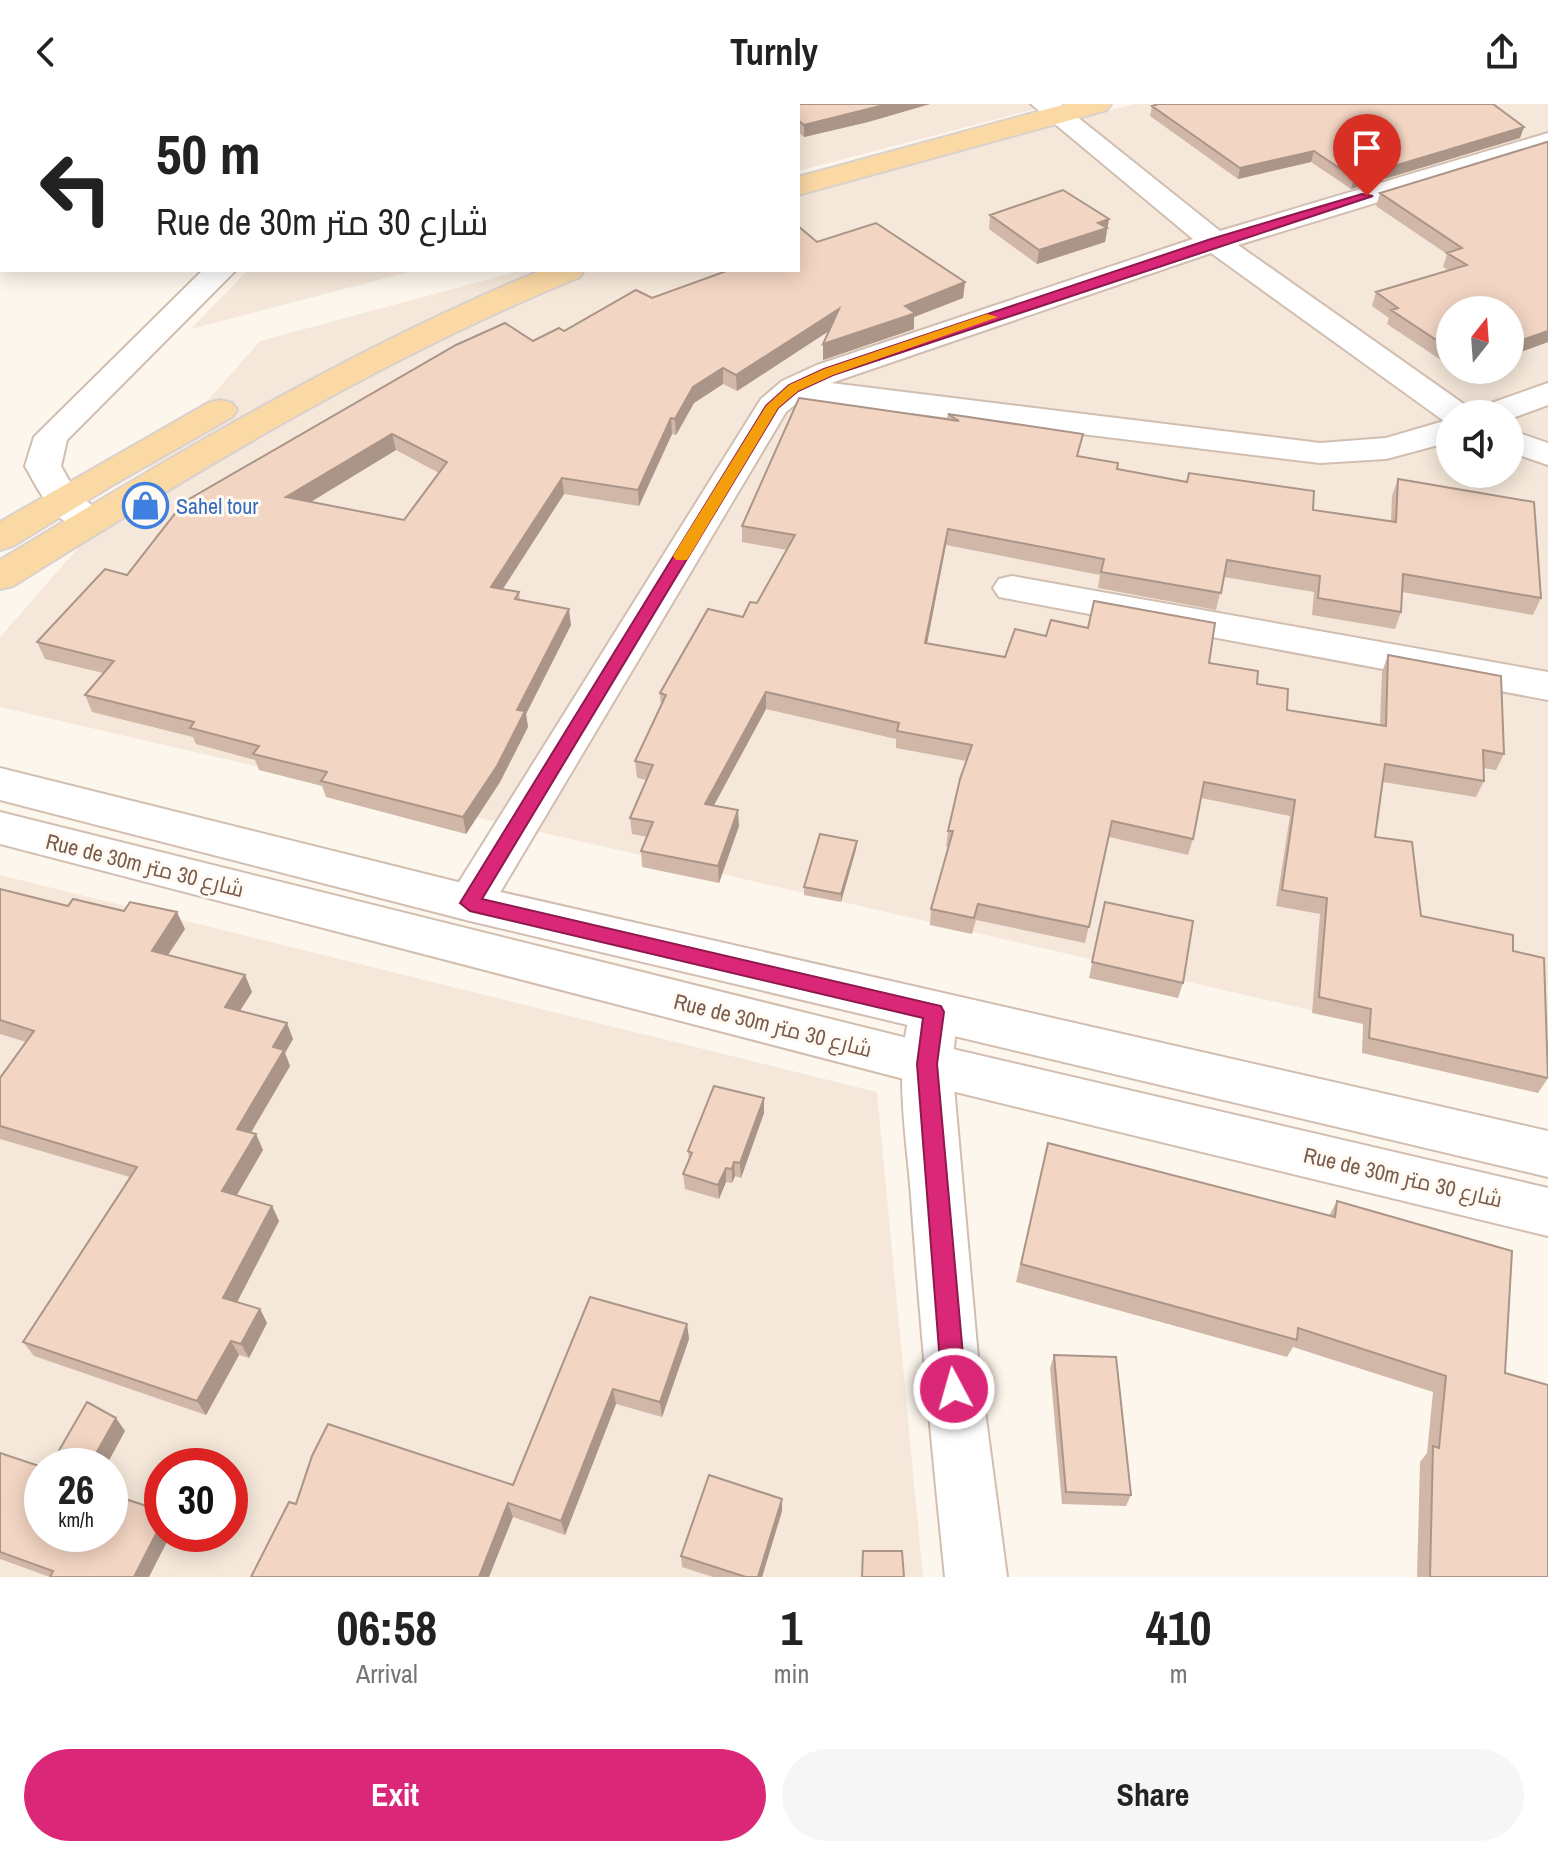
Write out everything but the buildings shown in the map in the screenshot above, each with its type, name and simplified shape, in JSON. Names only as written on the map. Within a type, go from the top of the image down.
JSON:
[{"type":"main road","points":[[800,163],[1018,104]]},
{"type":"main road","points":[[800,185],[1050,109],[1098,104]]},
{"type":"main road","points":[[0,577],[75,511],[283,375],[497,272]]},
{"type":"main road","points":[[0,538],[75,511],[317,389],[530,285],[564,272]]},
{"type":"street","points":[[1050,109],[1215,242],[1436,400]]},
{"type":"street","points":[[470,903],[773,406],[794,388],[829,372],[1215,242],[1548,141]]},
{"type":"street","points":[[75,511],[43,466],[51,437],[219,272]]},
{"type":"street","points":[[794,388],[1320,453],[1350,455],[1404,447],[1436,435]]},
{"type":"street","points":[[1524,402],[1548,393]]},
{"type":"street","points":[[1524,446],[1548,455]]},
{"type":"street","points":[[1012,588],[1548,686]]},
{"type":"street","name":"Rue de 30m شارع 30 متر","points":[[0,784],[470,903],[1548,1154]]},
{"type":"street","name":"Rue de 30m شارع 30 متر","points":[[0,828],[927,1064],[1548,1212]]},
{"type":"street","points":[[934,1012],[927,1064],[950,1358],[976,1577]]},
{"type":"shaded area","points":[[800,104],[1054,104],[800,170]]},
{"type":"shaded area","points":[[1134,104],[1548,104],[1548,1065],[0,707],[0,637],[260,341],[516,272],[800,272],[800,194]]},
{"type":"shaded area","points":[[246,272],[409,272],[191,329]]},
{"type":"shaded area","points":[[0,875],[877,1092],[923,1577],[0,1577]]},
{"type":"slow traffic","points":[[681,556],[773,406],[794,388],[829,372],[992,317]]},
{"type":"place","name":"Sahel tour","points":[[145,506]]},
{"type":"route","points":[[954,1389],[927,1064],[934,1012],[470,903],[773,406],[794,388],[829,372],[1215,242],[1367,196]]}]
